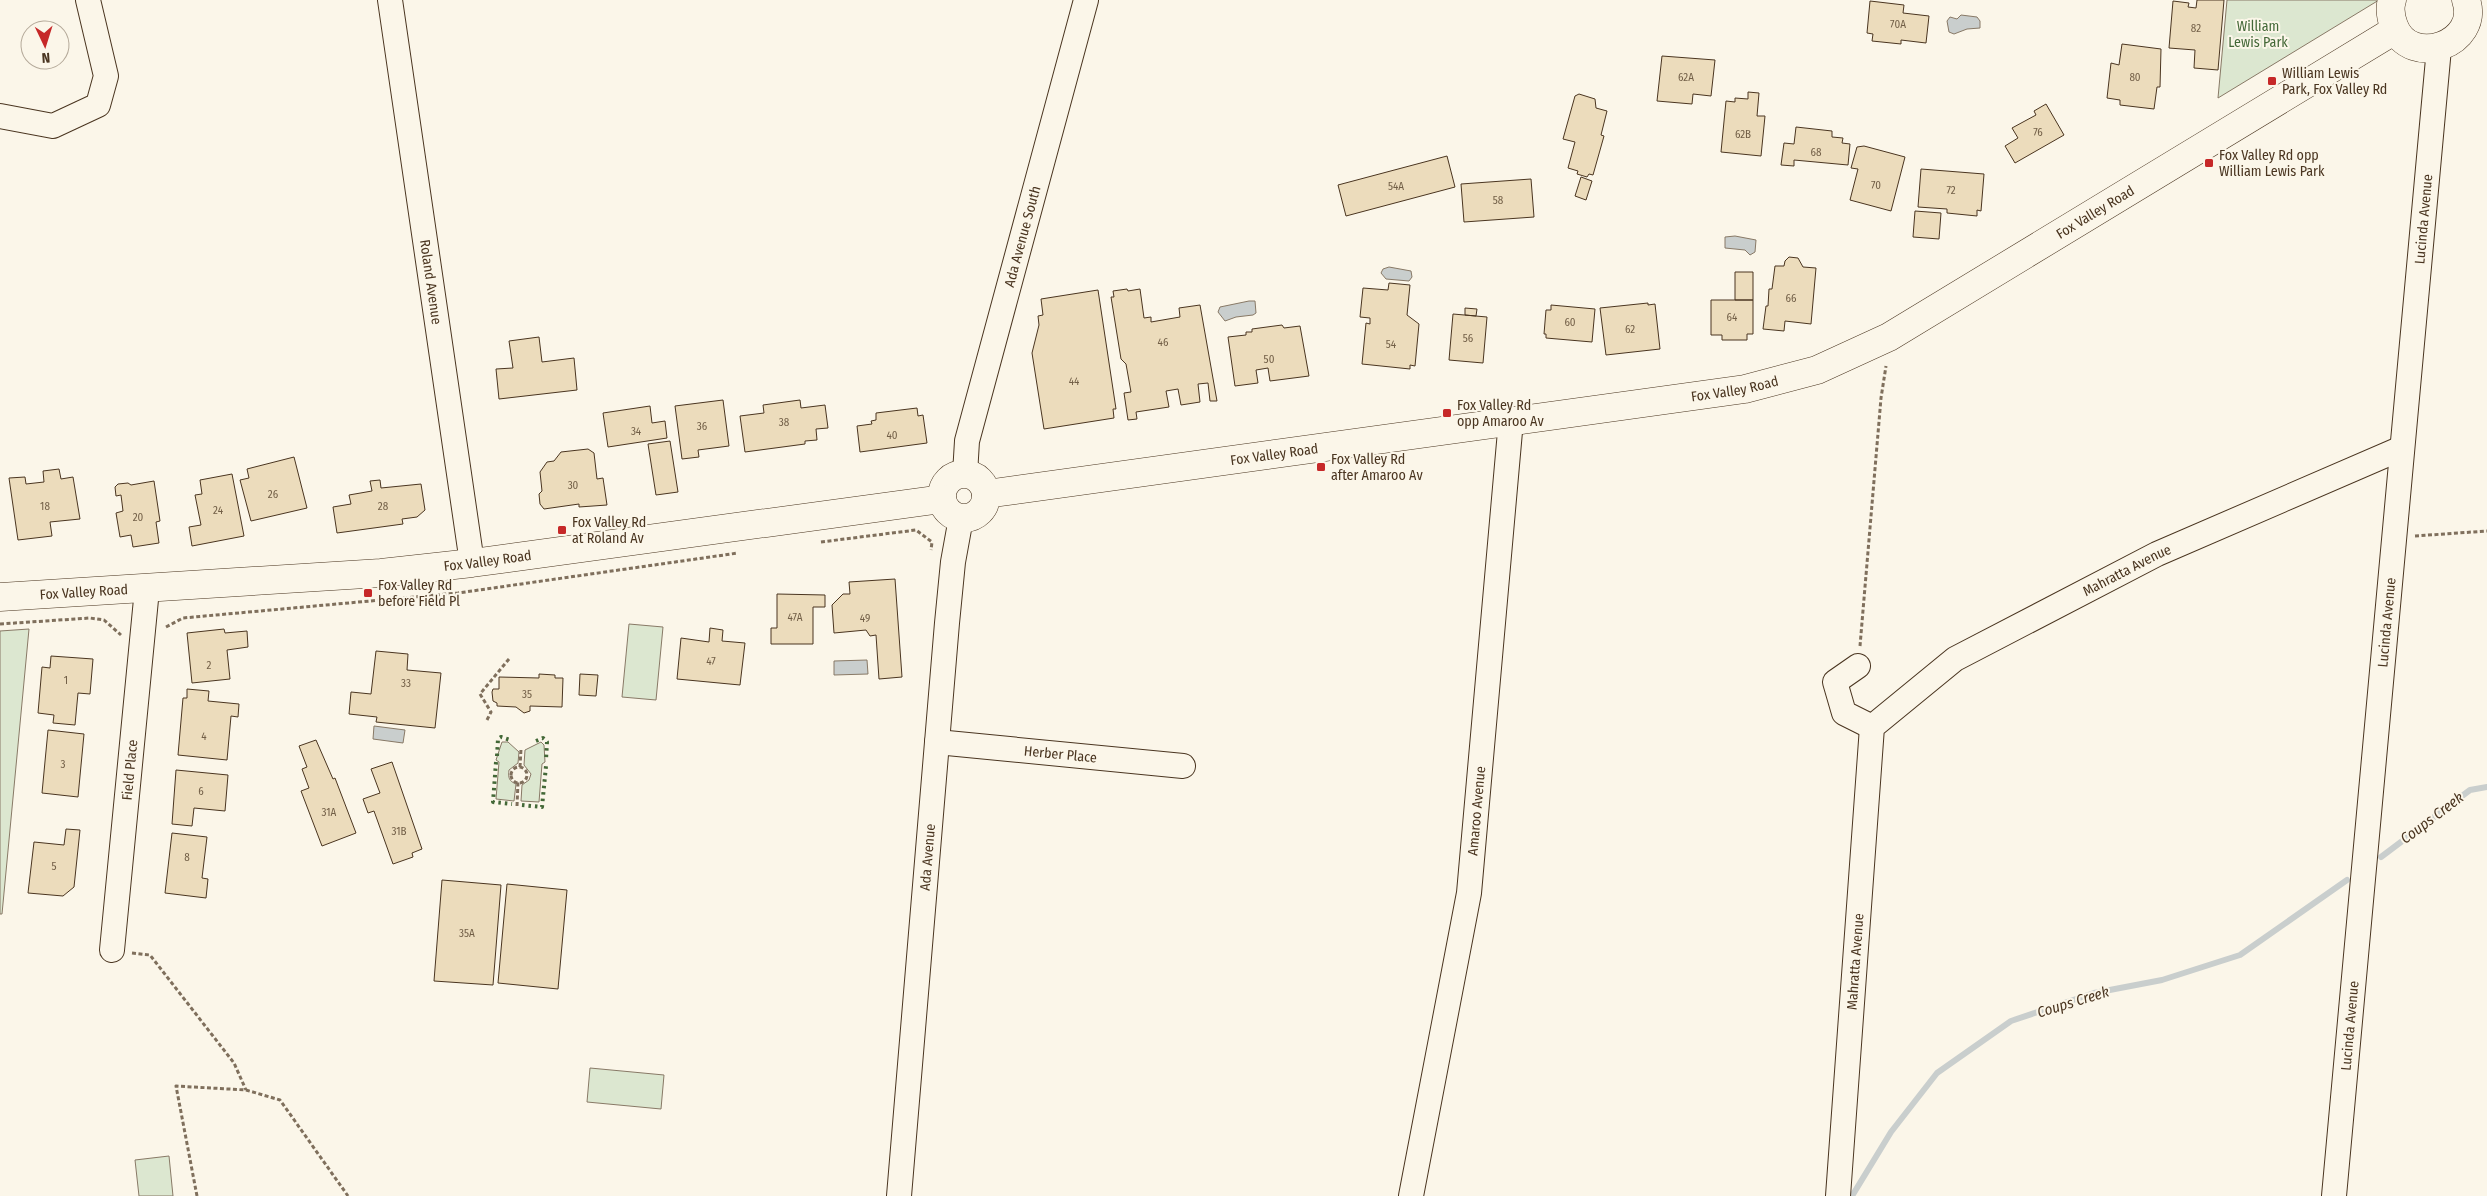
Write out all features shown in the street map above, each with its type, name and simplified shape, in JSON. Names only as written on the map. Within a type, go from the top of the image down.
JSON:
[{"type":"main road","points":[[2392,0],[2391,17],[2395,30],[2403,40],[2414,46],[2426,49],[2439,48],[2458,36],[2464,27],[2468,15],[2466,0]]},
{"type":"main road","name":"Fox Valley Road","points":[[986,494],[1745,389],[1835,364],[1889,337],[2395,30]]},
{"type":"main road","points":[[965,474],[979,480],[986,494],[986,501],[980,512],[968,518],[960,518],[948,512],[942,499],[944,486],[948,481],[965,474]]},
{"type":"main road","name":"Fox Valley Road","points":[[0,597],[381,573],[472,563],[942,499]]},
{"type":"street","points":[[0,116],[52,126],[98,105],[106,76],[88,0]]},
{"type":"street","name":"Roland Avenue","points":[[390,0],[472,563]]},
{"type":"street","name":"Ada Avenue South","points":[[965,474],[967,442],[1086,0]]},
{"type":"street","name":"Lucinda Avenue","points":[[2334,1196],[2439,48]]},
{"type":"street","name":"Amaroo Avenue","points":[[1411,1196],[1469,893],[1511,420]]},
{"type":"street","name":"Mahratta Avenue","points":[[1838,1196],[1872,727],[1955,659],[2157,554],[2402,448]]},
{"type":"street","name":"Ada Avenue","points":[[899,1196],[949,597],[960,518]]},
{"type":"street","name":"Field Place","points":[[112,950],[147,589]]},
{"type":"street","points":[[1858,666],[1835,682],[1844,713],[1872,727]]},
{"type":"street","name":"Herber Place","points":[[937,742],[1183,766]]},
{"type":"path","points":[[1858,666],[1881,398],[1886,366]]},
{"type":"path","points":[[814,543],[916,530],[932,542],[930,554]]},
{"type":"path","points":[[2394,538],[2487,531]]},
{"type":"path","points":[[164,629],[175,620],[183,618],[458,593],[748,552]]},
{"type":"path","points":[[0,624],[90,618],[104,620],[122,636]]},
{"type":"path","points":[[487,720],[491,712],[480,694],[509,659]]},
{"type":"path","points":[[520,767],[521,749]]},
{"type":"path","points":[[517,806],[518,782],[512,775],[515,768],[520,767]]},
{"type":"path","points":[[518,782],[523,782],[527,776],[526,771],[520,767]]},
{"type":"path","points":[[112,950],[150,955],[234,1063],[246,1090]]},
{"type":"path","points":[[197,1196],[176,1086],[246,1090],[280,1100],[348,1196]]},
{"type":"green space","name":"William Lewis Park","points":[[2227,0],[2379,0],[2218,98]]},
{"type":"green space","points":[[629,624],[663,627],[656,700],[622,697]]},
{"type":"green space","points":[[29,629],[2,914],[0,914],[0,631]]},
{"type":"green space","points":[[502,742],[508,742],[519,752],[518,763],[509,770],[510,779],[516,784],[514,801],[496,799],[499,762],[496,760]]},
{"type":"green space","points":[[541,742],[544,745],[545,762],[542,764],[539,802],[521,801],[522,785],[529,780],[531,774],[524,765],[525,750]]},
{"type":"green space","points":[[590,1068],[664,1075],[661,1109],[587,1102]]},
{"type":"green space","points":[[169,1156],[173,1196],[139,1196],[135,1160]]},
{"type":"shaded area","points":[[1961,15],[1977,17],[1980,21],[1980,28],[1967,29],[1954,34],[1949,32],[1947,21],[1950,17],[1957,19]]},
{"type":"shaded area","points":[[1735,236],[1756,240],[1755,252],[1750,255],[1745,250],[1725,248],[1725,237]]},
{"type":"shaded area","points":[[1389,267],[1411,271],[1412,277],[1409,281],[1386,279],[1381,273],[1383,269]]},
{"type":"shaded area","points":[[1255,301],[1256,313],[1253,315],[1236,317],[1225,321],[1218,312],[1220,307]]},
{"type":"shaded area","points":[[867,660],[868,674],[834,675],[834,661]]},
{"type":"shaded area","points":[[374,726],[405,730],[403,743],[373,739]]},
{"type":"building","points":[[2197,0],[2224,0],[2218,70],[2194,68],[2195,50],[2169,48],[2173,1],[2189,3],[2188,7],[2196,8]]},
{"type":"building","points":[[1870,1],[1904,5],[1903,13],[1929,16],[1926,43],[1901,40],[1901,44],[1872,41],[1873,34],[1867,33]]},
{"type":"building","points":[[2122,44],[2161,49],[2160,87],[2157,87],[2154,109],[2120,105],[2120,100],[2107,98],[2111,63],[2119,65]]},
{"type":"building","points":[[1662,56],[1715,60],[1711,96],[1693,94],[1692,104],[1657,101]]},
{"type":"building","points":[[1748,92],[1759,93],[1757,116],[1765,116],[1761,156],[1721,152],[1726,101],[1735,102],[1735,98],[1748,99]]},
{"type":"building","points":[[1579,94],[1595,99],[1596,108],[1607,111],[1601,135],[1604,136],[1593,175],[1589,174],[1587,177],[1577,174],[1578,171],[1568,168],[1575,142],[1563,139],[1575,96]]},
{"type":"building","points":[[2046,104],[2064,135],[2015,163],[2005,146],[2018,138],[2012,128],[2036,115],[2034,111]]},
{"type":"building","points":[[1796,127],[1832,131],[1832,137],[1843,138],[1842,143],[1850,144],[1848,165],[1794,160],[1794,166],[1781,165],[1784,143],[1794,144]]},
{"type":"building","points":[[1864,146],[1905,157],[1891,211],[1850,200],[1858,169],[1851,168],[1857,147]]},
{"type":"building","points":[[1447,156],[1455,187],[1346,216],[1338,185]]},
{"type":"building","points":[[1921,169],[1984,174],[1981,211],[1977,210],[1977,216],[1947,213],[1947,209],[1918,207]]},
{"type":"building","points":[[1581,177],[1592,181],[1586,200],[1575,196]]},
{"type":"building","points":[[1531,179],[1534,217],[1464,222],[1461,184]]},
{"type":"building","points":[[1915,211],[1941,213],[1939,239],[1913,237]]},
{"type":"building","points":[[1789,257],[1798,258],[1803,267],[1816,268],[1811,324],[1785,321],[1784,331],[1763,329],[1766,306],[1768,306],[1769,289],[1772,289],[1775,266],[1784,266],[1785,261]]},
{"type":"building","points":[[1735,272],[1753,272],[1753,300],[1735,300]]},
{"type":"building","points":[[1389,283],[1410,285],[1407,315],[1419,324],[1415,366],[1410,365],[1410,369],[1362,364],[1366,323],[1370,324],[1370,318],[1360,317],[1363,288],[1388,290]]},
{"type":"building","points":[[1127,289],[1128,291],[1140,289],[1144,318],[1151,317],[1151,322],[1180,317],[1179,308],[1200,305],[1217,401],[1210,401],[1208,383],[1198,384],[1200,402],[1181,405],[1178,389],[1166,391],[1169,407],[1136,412],[1137,419],[1128,420],[1124,393],[1131,392],[1126,364],[1121,359],[1111,297],[1114,297],[1113,291]]},
{"type":"building","points":[[1098,290],[1116,409],[1113,409],[1114,418],[1044,429],[1032,353],[1039,325],[1038,316],[1043,315],[1041,299]]},
{"type":"building","points":[[1711,300],[1753,300],[1753,334],[1747,334],[1747,340],[1722,340],[1722,335],[1711,335]]},
{"type":"building","points":[[1648,303],[1648,305],[1655,304],[1660,349],[1606,355],[1600,308]]},
{"type":"building","points":[[1551,305],[1595,309],[1592,342],[1546,338],[1546,334],[1544,334],[1546,310],[1551,310]]},
{"type":"building","points":[[1465,308],[1477,309],[1476,316],[1465,315]]},
{"type":"building","points":[[1453,314],[1487,317],[1483,363],[1449,360]]},
{"type":"building","points":[[1282,325],[1284,328],[1300,326],[1309,376],[1270,381],[1268,368],[1256,370],[1258,383],[1235,386],[1228,337],[1246,335],[1246,332],[1252,332],[1252,329]]},
{"type":"building","points":[[539,337],[542,362],[574,358],[577,390],[499,399],[496,369],[513,368],[509,341]]},
{"type":"building","points":[[723,400],[729,446],[698,450],[699,457],[682,459],[675,406]]},
{"type":"building","points":[[800,400],[801,408],[825,405],[828,428],[816,429],[817,440],[805,441],[805,444],[745,452],[740,416],[764,413],[763,405]]},
{"type":"building","points":[[650,406],[652,423],[665,421],[667,438],[608,447],[603,413]]},
{"type":"building","points":[[917,408],[918,416],[923,415],[927,443],[860,452],[857,426],[872,424],[871,421],[876,420],[876,413]]},
{"type":"building","points":[[670,441],[678,492],[656,495],[648,444]]},
{"type":"building","points":[[588,449],[594,453],[597,479],[603,478],[607,505],[579,507],[579,504],[544,509],[540,504],[539,494],[542,491],[540,472],[547,462],[554,461],[561,452]]},
{"type":"building","points":[[294,457],[307,508],[251,521],[240,480],[249,478],[247,469]]},
{"type":"building","points":[[59,469],[61,479],[73,477],[80,519],[50,522],[52,536],[18,540],[9,478],[25,477],[26,484],[44,482],[43,471]]},
{"type":"building","points":[[232,474],[244,536],[192,546],[189,527],[201,525],[195,495],[202,494],[200,480]]},
{"type":"building","points":[[380,480],[381,488],[421,484],[425,510],[417,517],[402,519],[403,524],[337,533],[333,507],[351,504],[349,495],[372,491],[370,481]]},
{"type":"building","points":[[154,481],[160,521],[156,522],[159,543],[133,547],[131,535],[120,537],[116,513],[123,511],[121,495],[116,496],[115,487],[118,484],[128,483],[131,485]]},
{"type":"building","points":[[895,579],[902,677],[879,679],[876,635],[870,636],[866,630],[834,633],[832,605],[843,594],[850,594],[849,582]]},
{"type":"building","points":[[777,594],[825,595],[825,607],[813,607],[813,644],[771,644],[771,628],[777,628]]},
{"type":"building","points":[[710,628],[723,630],[722,641],[745,643],[740,685],[677,679],[681,638],[709,642]]},
{"type":"building","points":[[224,629],[225,633],[247,631],[248,647],[227,650],[230,679],[192,683],[187,633]]},
{"type":"building","points":[[376,651],[408,654],[407,670],[441,673],[435,728],[376,722],[377,717],[349,714],[351,692],[371,694]]},
{"type":"building","points":[[51,656],[93,659],[90,694],[78,693],[75,725],[53,723],[54,715],[38,713],[42,667],[50,668]]},
{"type":"building","points":[[539,674],[555,675],[555,678],[563,678],[562,707],[530,706],[530,711],[524,713],[516,707],[497,706],[497,703],[493,701],[492,692],[493,689],[499,689],[499,677],[539,678]]},
{"type":"building","points":[[580,674],[598,675],[596,696],[579,695]]},
{"type":"building","points":[[187,689],[209,691],[208,701],[239,704],[238,717],[231,716],[227,760],[178,755],[183,698],[187,698]]},
{"type":"building","points":[[48,730],[84,734],[78,797],[42,793]]},
{"type":"building","points":[[316,740],[333,779],[335,778],[356,833],[322,846],[301,791],[309,788],[302,769],[307,767],[299,746]]},
{"type":"building","points":[[392,762],[422,849],[412,853],[413,857],[393,864],[374,811],[368,813],[363,799],[380,793],[371,769]]},
{"type":"building","points":[[176,770],[228,775],[225,811],[194,808],[192,826],[172,824]]},
{"type":"building","points":[[66,829],[80,830],[74,887],[63,896],[28,893],[34,842],[64,845]]},
{"type":"building","points":[[172,833],[207,837],[202,878],[208,879],[206,898],[165,893]]},
{"type":"building","points":[[442,880],[501,885],[493,985],[434,981]]},
{"type":"building","points":[[507,884],[567,890],[558,989],[498,983]]},
{"type":"waterway","name":"Coups Creek","points":[[2381,857],[2470,790],[2487,787]]},
{"type":"waterway","name":"Coups Creek","points":[[1852,1196],[1891,1132],[1937,1073],[2011,1021],[2094,993],[2162,980],[2240,955],[2347,880]]},
{"type":"hedge","points":[[497,756],[498,739],[501,737],[510,740]]},
{"type":"hedge","points":[[536,741],[543,738],[547,742],[546,760]]},
{"type":"hedge","points":[[496,762],[493,802],[512,804]]},
{"type":"hedge","points":[[522,805],[542,807],[546,766]]},
{"type":"place","name":"William Lewis Park, Fox Valley Rd","points":[[2272,81]]},
{"type":"place","name":"Fox Valley Rd opp William Lewis Park","points":[[2209,163]]},
{"type":"place","name":"Fox Valley Rd opp Amaroo Av","points":[[1447,413]]},
{"type":"place","name":"Fox Valley Rd after Amaroo Av","points":[[1321,467]]},
{"type":"place","name":"Fox Valley Rd at Roland Av","points":[[562,530]]},
{"type":"place","name":"Fox Valley Rd before Field Pl","points":[[368,593]]}]
